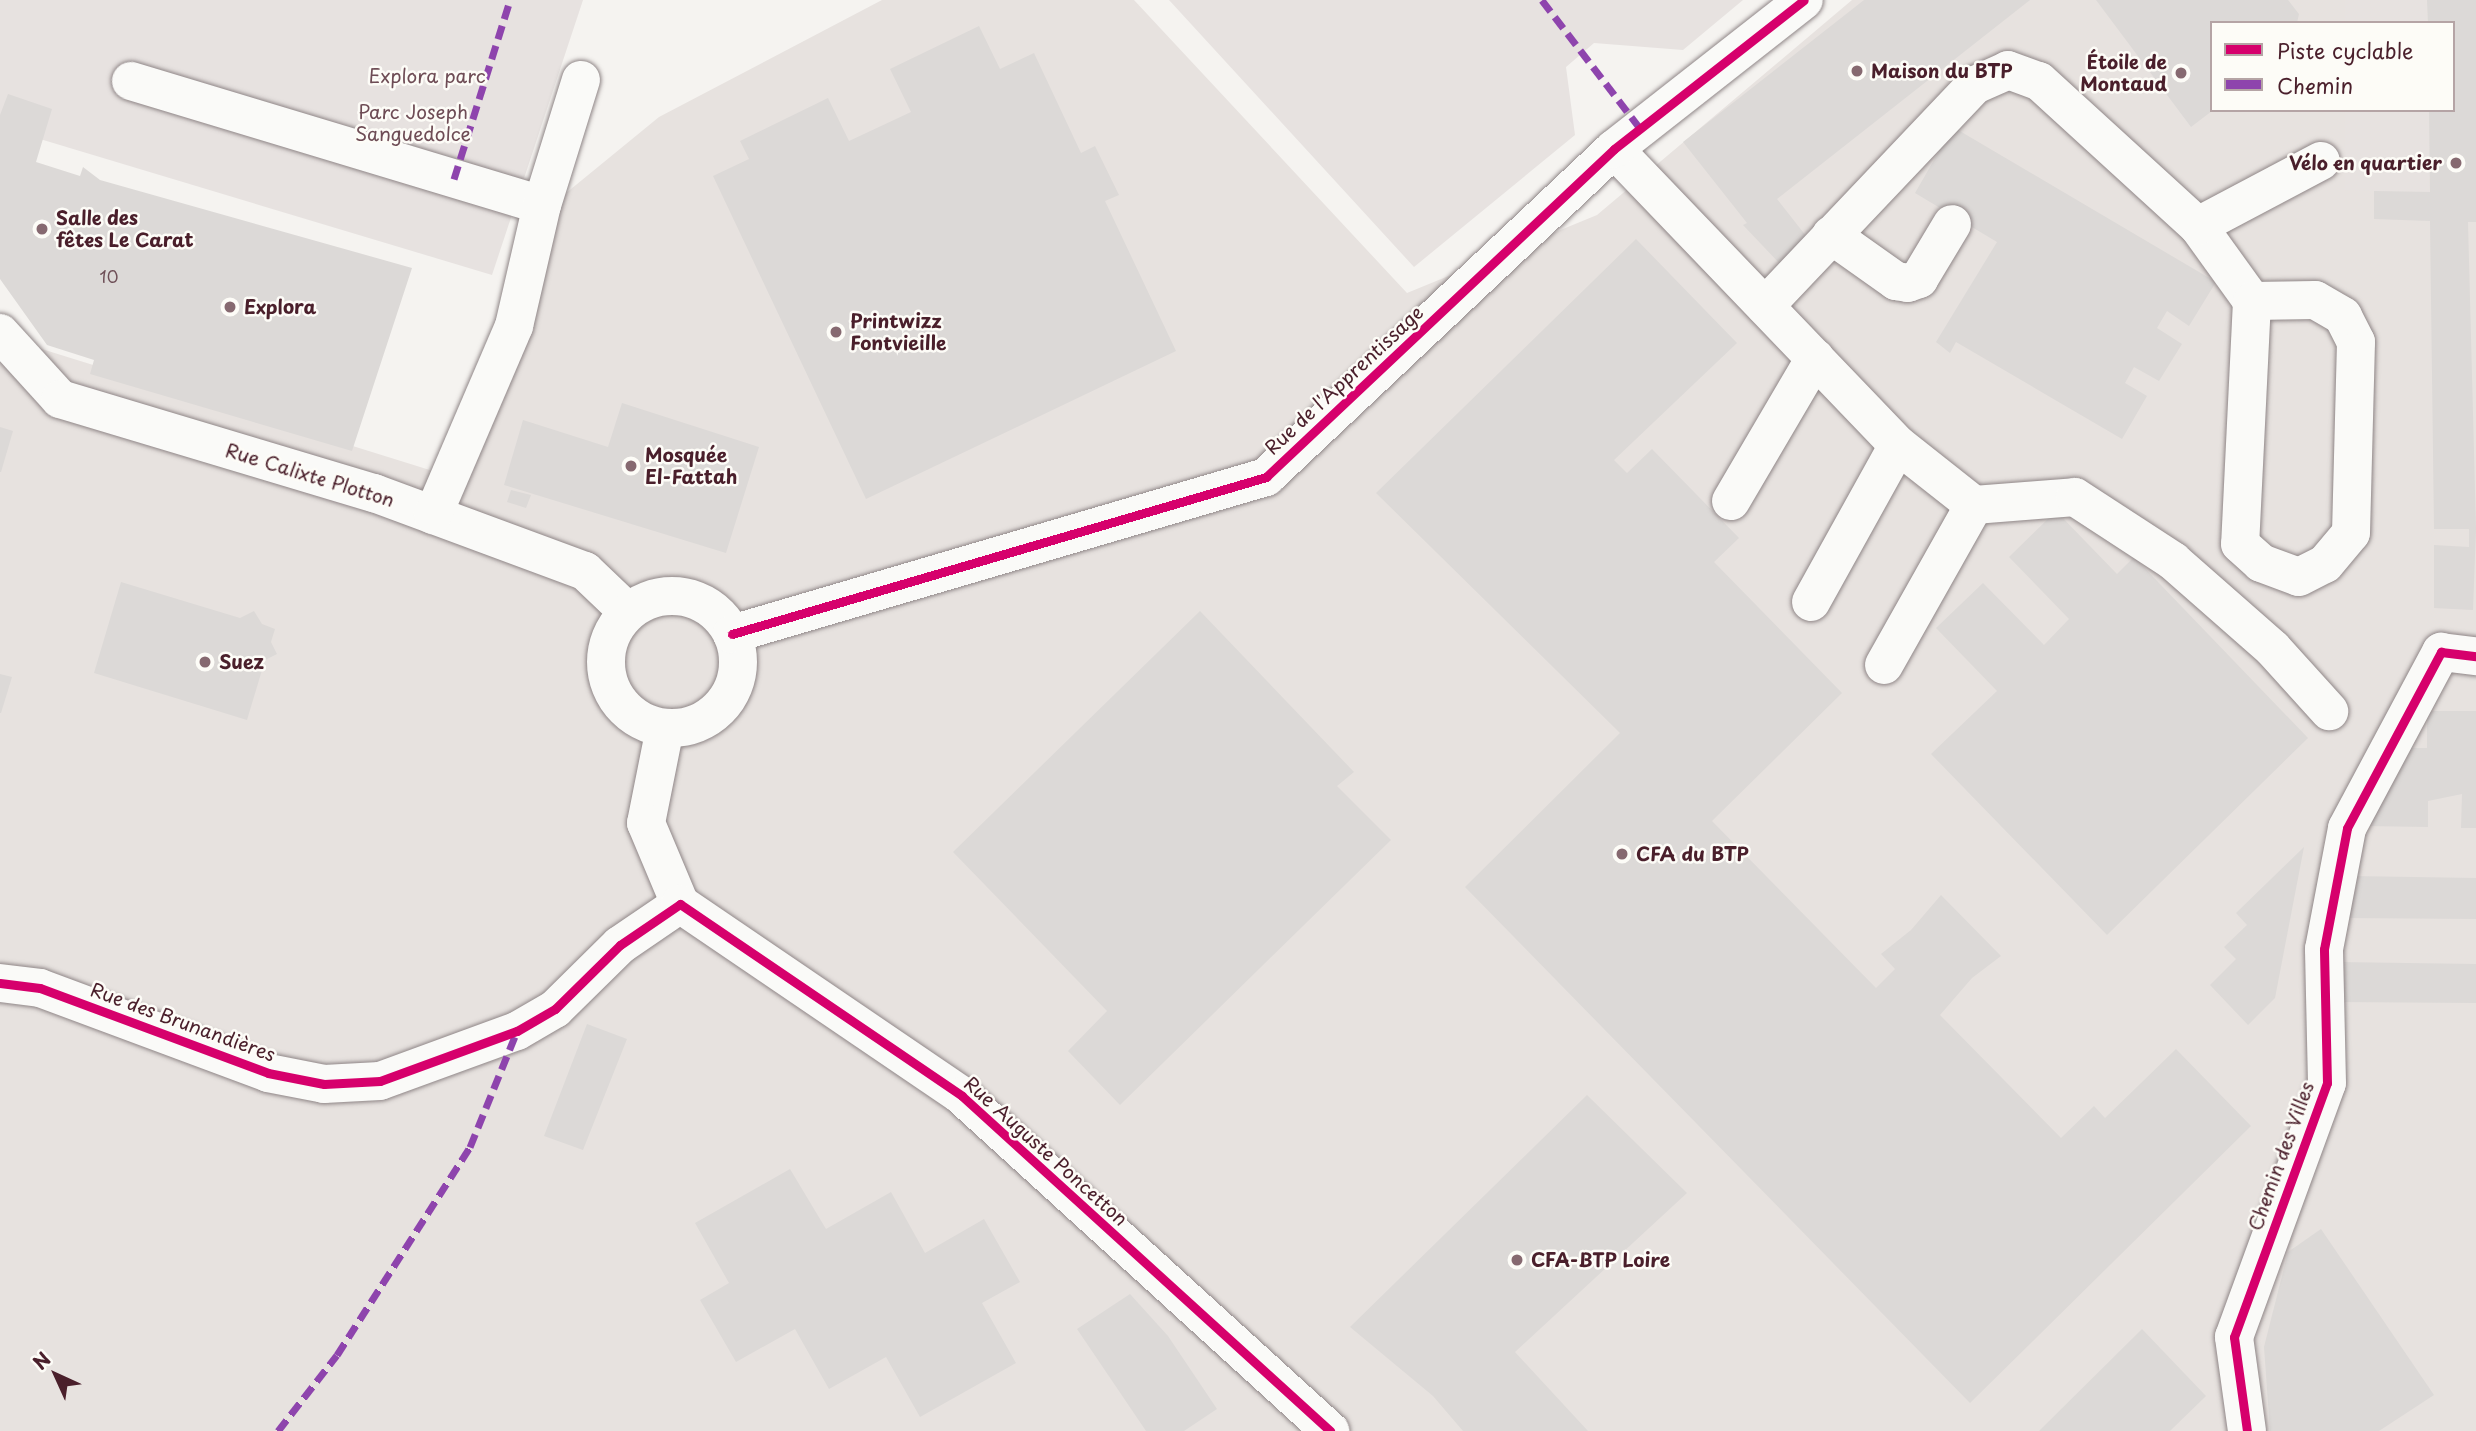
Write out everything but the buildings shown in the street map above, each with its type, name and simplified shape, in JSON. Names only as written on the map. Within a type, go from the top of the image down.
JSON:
[{"type":"street","name":"Rue de l'Apprentissage","points":[[732,634],[1266,477],[1614,149],[1804,0]]},
{"type":"street","points":[[1765,306],[1975,85],[2008,70],[2039,81],[2199,226],[2252,301],[2240,544],[2261,563],[2299,577],[2325,564],[2351,533],[2356,342],[2343,316],[2315,300],[2252,301]]},
{"type":"street","points":[[433,515],[514,326],[542,205],[581,80]]},
{"type":"street","points":[[131,82],[542,205]]},
{"type":"street","points":[[1614,149],[1898,445],[1974,505],[2076,497],[2174,561],[2273,649],[2329,711]]},
{"type":"street","points":[[2199,226],[2321,161]]},
{"type":"street","points":[[1831,235],[1896,281],[1908,283],[1919,279],[1952,224]]},
{"type":"street","name":"Rue Calixte Plotton","points":[[0,333],[60,399],[433,515],[585,571],[628,612]]},
{"type":"street","points":[[1731,501],[1815,358]]},
{"type":"street","points":[[1811,601],[1898,445]]},
{"type":"street","points":[[1884,665],[1974,505]]},
{"type":"street","points":[[685,597],[721,617],[732,634],[738,673],[731,692],[703,720],[664,728],[626,709],[606,671],[615,629],[628,612],[646,601],[685,597]]},
{"type":"street","name":"Chemin des Villes","points":[[2247,1431],[2234,1337],[2327,1083],[2324,949],[2347,828],[2441,652],[2476,656]]},
{"type":"street","points":[[664,728],[646,823],[680,904]]},
{"type":"street","name":"Rue des Brunandières","points":[[0,983],[40,988],[268,1073],[324,1084],[380,1081],[506,1035],[555,1009],[620,945],[680,904]]},
{"type":"street","name":"Rue Auguste Poncetton","points":[[680,904],[962,1096],[1330,1431]]},
{"type":"shaded area","points":[[882,0],[1134,0],[1407,293],[1597,215],[1852,0],[2476,0],[2476,1431],[0,1431],[0,336],[449,476],[560,198],[659,117]]},
{"type":"green space","name":"Parc Joseph Sanguedolce","points":[[0,0],[583,0],[492,275],[0,127]]},
{"type":"green space","points":[[1169,0],[1743,0],[1683,50],[1594,43],[1566,67],[1575,135],[1414,267]]},
{"type":"green space","points":[[2345,0],[2427,0],[2428,21],[2345,21]]},
{"type":"green space","points":[[2345,112],[2429,112],[2430,192],[2344,190]]},
{"type":"marked path","points":[[454,179],[510,0]]},
{"type":"marked path","points":[[1542,0],[1640,128]]},
{"type":"marked path","points":[[278,1431],[337,1355],[470,1147],[517,1031]]},
{"type":"cycle path","points":[[732,634],[1266,477],[1614,149],[1804,0]]},
{"type":"cycle path","points":[[2247,1431],[2234,1337],[2327,1083],[2324,949],[2347,828],[2441,652],[2476,656]]},
{"type":"cycle path","points":[[0,983],[40,988],[268,1073],[324,1084],[380,1081],[517,1031],[555,1009],[620,945],[680,904],[962,1096],[1330,1431]]},
{"type":"place","name":"Maison du BTP","points":[[1857,71]]},
{"type":"place","name":"Étoile de Montaud","points":[[2181,73]]},
{"type":"place","name":"Vélo en quartier","points":[[2456,163]]},
{"type":"place","name":"Salle des fêtes Le Carat","points":[[42,229]]},
{"type":"place","name":"Explora","points":[[230,307]]},
{"type":"place","name":"Printwizz Fontvieille","points":[[836,332]]},
{"type":"place","name":"Mosquée El-Fattah","points":[[631,466]]},
{"type":"place","name":"Suez","points":[[205,662]]},
{"type":"place","name":"CFA du BTP","points":[[1622,854]]},
{"type":"place","name":"CFA-BTP Loire","points":[[1517,1260]]},
{"type":"park label","name":"Explora parc","points":[[427,76]]}]
